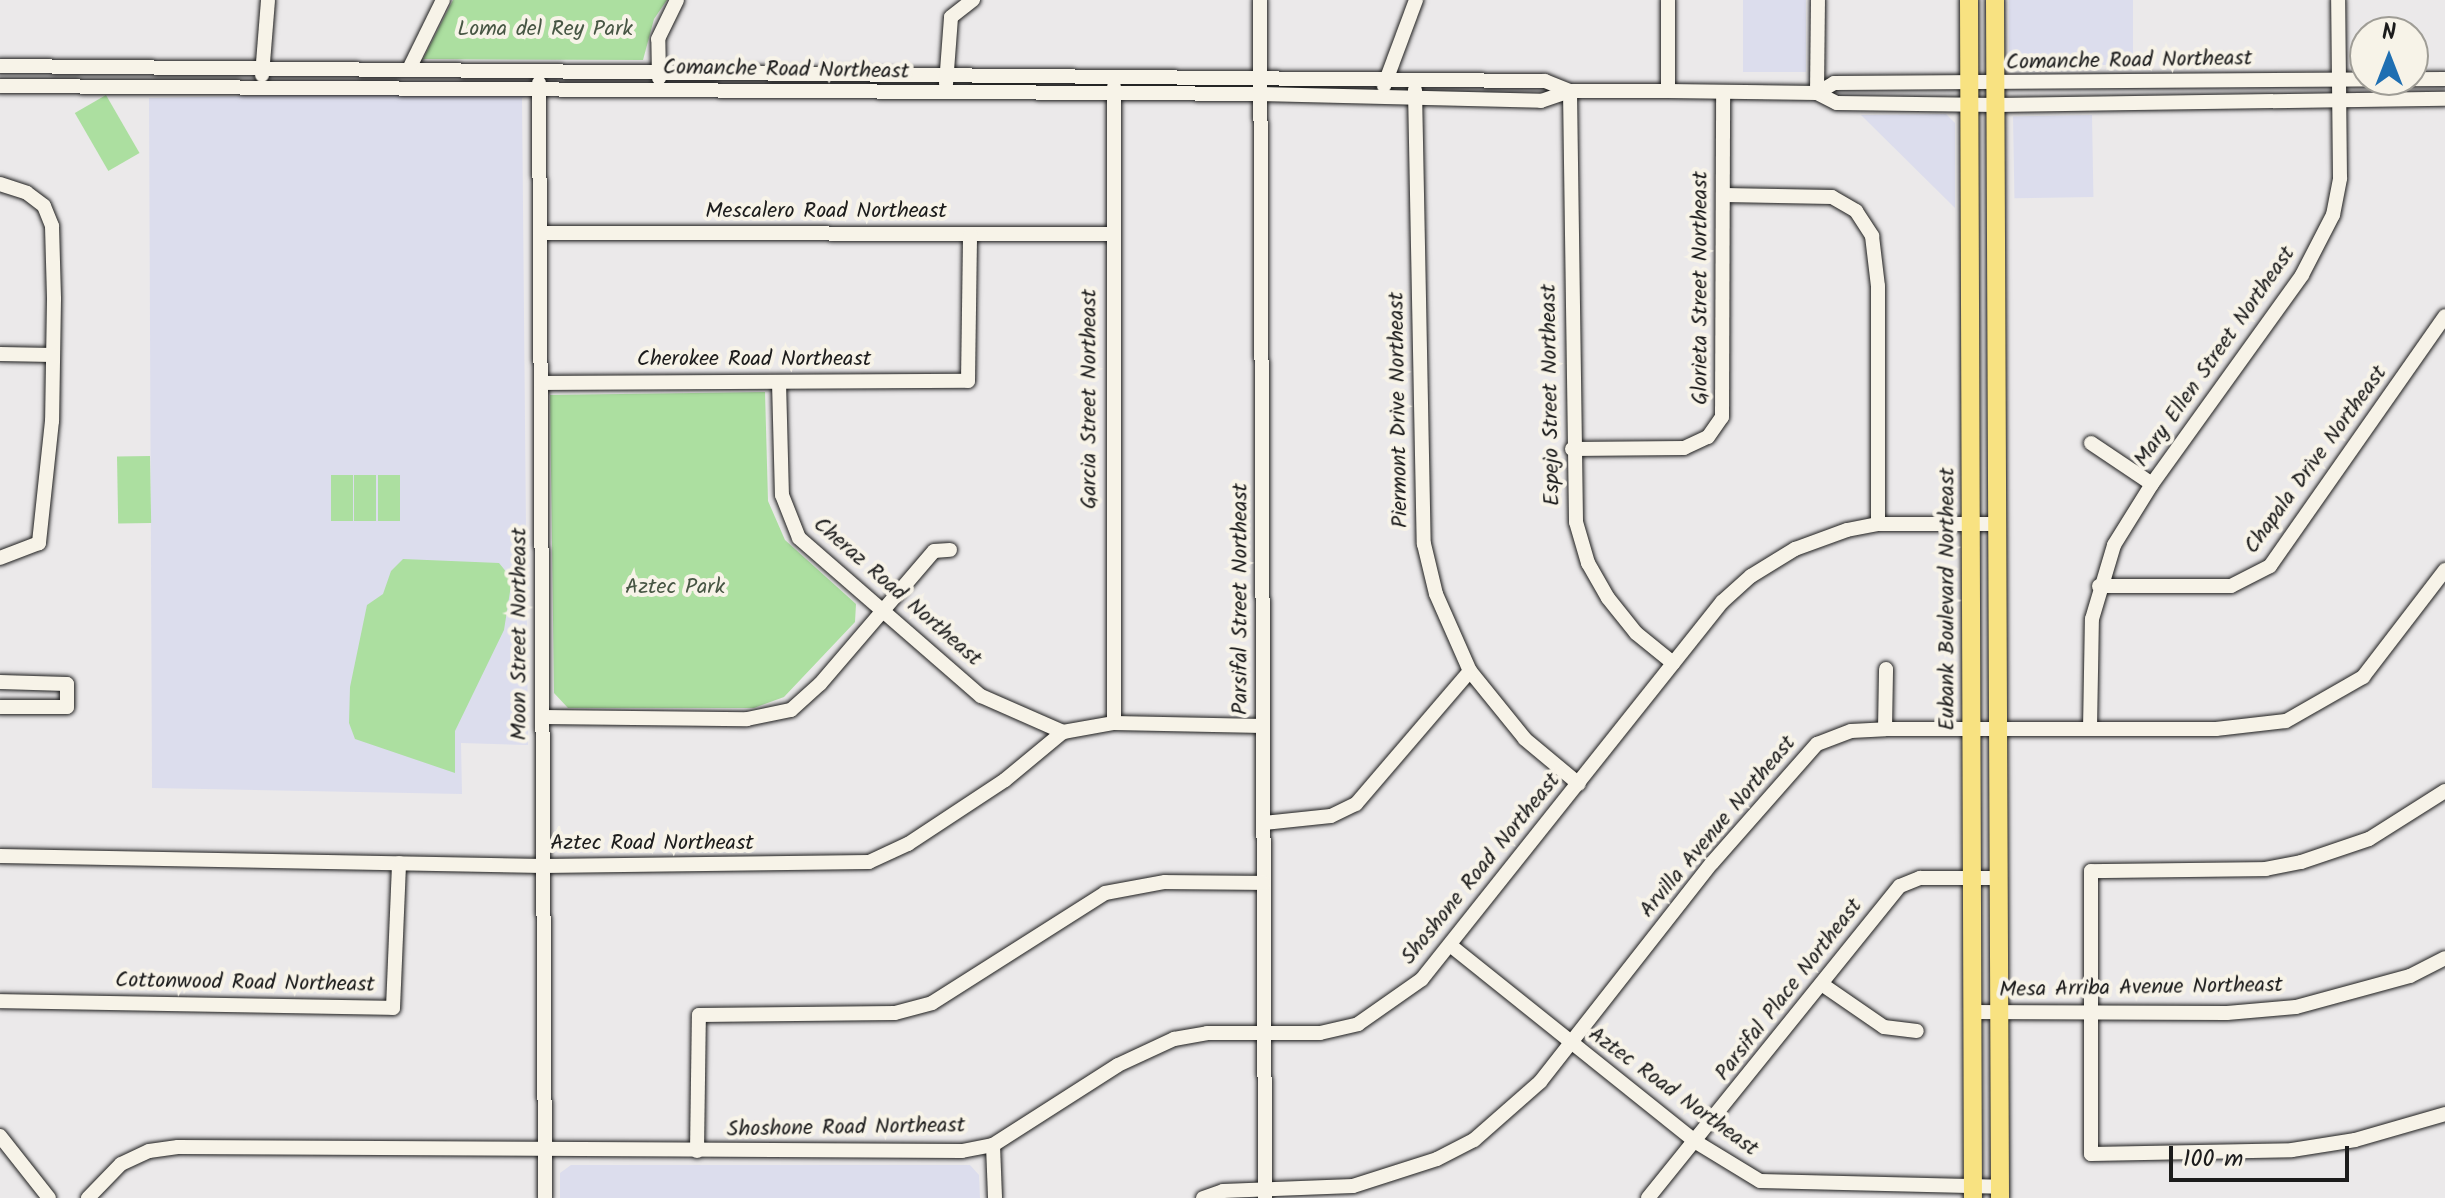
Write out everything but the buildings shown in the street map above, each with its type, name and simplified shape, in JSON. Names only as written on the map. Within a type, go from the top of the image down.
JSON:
[{"type":"main road","name":"Eubank Boulevard Northeast","points":[[1969,0],[1973,1192]]},
{"type":"main road","points":[[1995,0],[2000,1192]]},
{"type":"street","points":[[260,87],[268,0]]},
{"type":"street","points":[[409,69],[443,0]]},
{"type":"street","points":[[659,90],[662,23],[677,0]]},
{"type":"street","points":[[946,93],[951,17],[973,0]]},
{"type":"street","name":"Parsifal Street Northeast","points":[[1260,0],[1265,1194]]},
{"type":"street","points":[[1384,98],[1385,78],[1416,0]]},
{"type":"street","points":[[1668,0],[1668,91]]},
{"type":"street","points":[[1817,93],[1818,0]]},
{"type":"street","name":"Mary Ellen Street Northeast","points":[[2090,729],[2089,657],[2099,586],[2124,527],[2318,250],[2340,178],[2338,0]]},
{"type":"street","name":"Comanche Road Northeast","points":[[0,66],[1260,76],[1545,81],[1570,91]]},
{"type":"street","name":"Moon Street Northeast","points":[[539,70],[545,1198]]},
{"type":"street","name":"Garcia Street Northeast","points":[[1114,723],[1112,234],[1115,76]]},
{"type":"street","name":"Piermont Drive Northeast","points":[[1414,79],[1424,544],[1436,594],[1470,671],[1525,739],[1579,784]]},
{"type":"street","name":"Comanche Road Northeast","points":[[1817,93],[1834,83],[2445,79]]},
{"type":"street","name":"Comanche Road Northeast","points":[[0,86],[1260,94],[1541,101],[1570,91],[1668,91],[1817,93],[1837,103],[1996,105],[2445,99]]},
{"type":"street","name":"Espejo Street Northeast","points":[[1570,91],[1572,449],[1576,522],[1588,563],[1620,616],[1673,663]]},
{"type":"street","name":"Glorieta Street Northeast","points":[[1572,449],[1684,448],[1696,445],[1717,427],[1724,403],[1723,92]]},
{"type":"street","points":[[0,558],[39,543],[53,355],[52,226],[44,206],[3,184]]},
{"type":"street","points":[[1724,195],[1832,197],[1856,211],[1872,236],[1878,286],[1878,524]]},
{"type":"street","name":"Mescalero Road Northeast","points":[[540,233],[1112,234]]},
{"type":"street","name":"Cherokee Road Northeast","points":[[541,383],[968,381],[970,235]]},
{"type":"street","name":"Chapala Drive Northeast","points":[[2099,586],[2231,586],[2254,578],[2282,550],[2445,316]]},
{"type":"street","points":[[0,354],[53,355]]},
{"type":"street","name":"Cheraz Road Northeast","points":[[779,382],[782,495],[791,525],[810,550],[981,696],[1063,732]]},
{"type":"street","points":[[2091,443],[2152,484]]},
{"type":"street","name":"Shoshone Road Northeast","points":[[88,1198],[121,1164],[149,1151],[178,1147],[927,1153],[993,1145],[1142,1051],[1207,1033],[1320,1033],[1358,1024],[1396,1001],[1450,945],[1722,602],[1751,576],[1813,542],[1878,524],[1997,524]]},
{"type":"street","points":[[543,717],[770,717],[806,699],[934,551],[950,550]]},
{"type":"street","name":"Arvilla Avenue Northeast","points":[[1203,1198],[1223,1191],[1265,1194],[1353,1186],[1437,1159],[1504,1116],[1570,1044],[1803,755],[1834,735],[1885,729],[2216,729],[2286,721],[2363,677],[2445,570]]},
{"type":"street","points":[[1885,729],[1886,669]]},
{"type":"street","points":[[1264,823],[1331,816],[1356,804],[1470,671]]},
{"type":"street","points":[[0,682],[67,684],[67,707],[0,707]]},
{"type":"street","name":"Aztec Road Northeast","points":[[0,856],[543,866],[869,862],[908,844],[1005,780],[1063,732],[1114,723],[1263,726]]},
{"type":"street","points":[[2445,791],[2369,839],[2301,862],[2266,869],[2091,871],[2091,1154],[2292,1150],[2355,1140],[2445,1114]]},
{"type":"street","name":"Cottonwood Road Northeast","points":[[0,1001],[393,1008],[399,863]]},
{"type":"street","name":"Parsifal Place Northeast","points":[[1648,1198],[1900,886],[1920,878],[1999,878]]},
{"type":"street","points":[[697,1151],[699,1015],[895,1013],[932,1003],[1105,893],[1165,882],[1264,883]]},
{"type":"street","name":"Aztec Road Northeast","points":[[1450,945],[1696,1142],[1760,1181],[2000,1192]]},
{"type":"street","name":"Mesa Arriba Avenue Northeast","points":[[1972,1012],[2092,1013],[2296,1007],[2396,981],[2445,958]]},
{"type":"street","points":[[1823,985],[1884,1027],[1917,1031]]},
{"type":"street","points":[[0,1136],[49,1198]]},
{"type":"street","points":[[993,1145],[995,1198]]},
{"type":"shaded area","points":[[1743,0],[1806,0],[1806,72],[1743,72]]},
{"type":"shaded area","points":[[2009,0],[2133,0],[2133,65],[2009,65]]},
{"type":"shaded area","points":[[539,90],[522,98],[528,745],[461,743],[462,794],[152,788],[149,98]]},
{"type":"shaded area","points":[[1946,114],[1955,123],[1955,208],[1861,115]]},
{"type":"shaded area","points":[[2092,115],[2093,197],[2014,198],[2013,116]]},
{"type":"shaded area","points":[[571,1165],[970,1165],[979,1175],[980,1198],[560,1198],[560,1173]]},
{"type":"green space","name":"Loma del Rey Park","points":[[453,0],[667,0],[654,19],[643,60],[423,59]]},
{"type":"green space","points":[[106,95],[140,153],[108,171],[75,113]]},
{"type":"green space","name":"Aztec Park","points":[[765,392],[768,501],[785,540],[856,604],[855,622],[784,697],[754,708],[568,708],[554,693],[550,395]]},
{"type":"green space","points":[[150,456],[151,523],[118,524],[117,457]]},
{"type":"green space","points":[[331,475],[353,475],[353,521],[331,521]]},
{"type":"green space","points":[[354,475],[376,475],[376,521],[354,521]]},
{"type":"green space","points":[[378,475],[400,475],[400,521],[378,521]]},
{"type":"green space","points":[[403,559],[499,563],[512,579],[504,630],[455,731],[455,773],[355,739],[349,723],[350,687],[367,605],[383,594],[391,571]]}]
